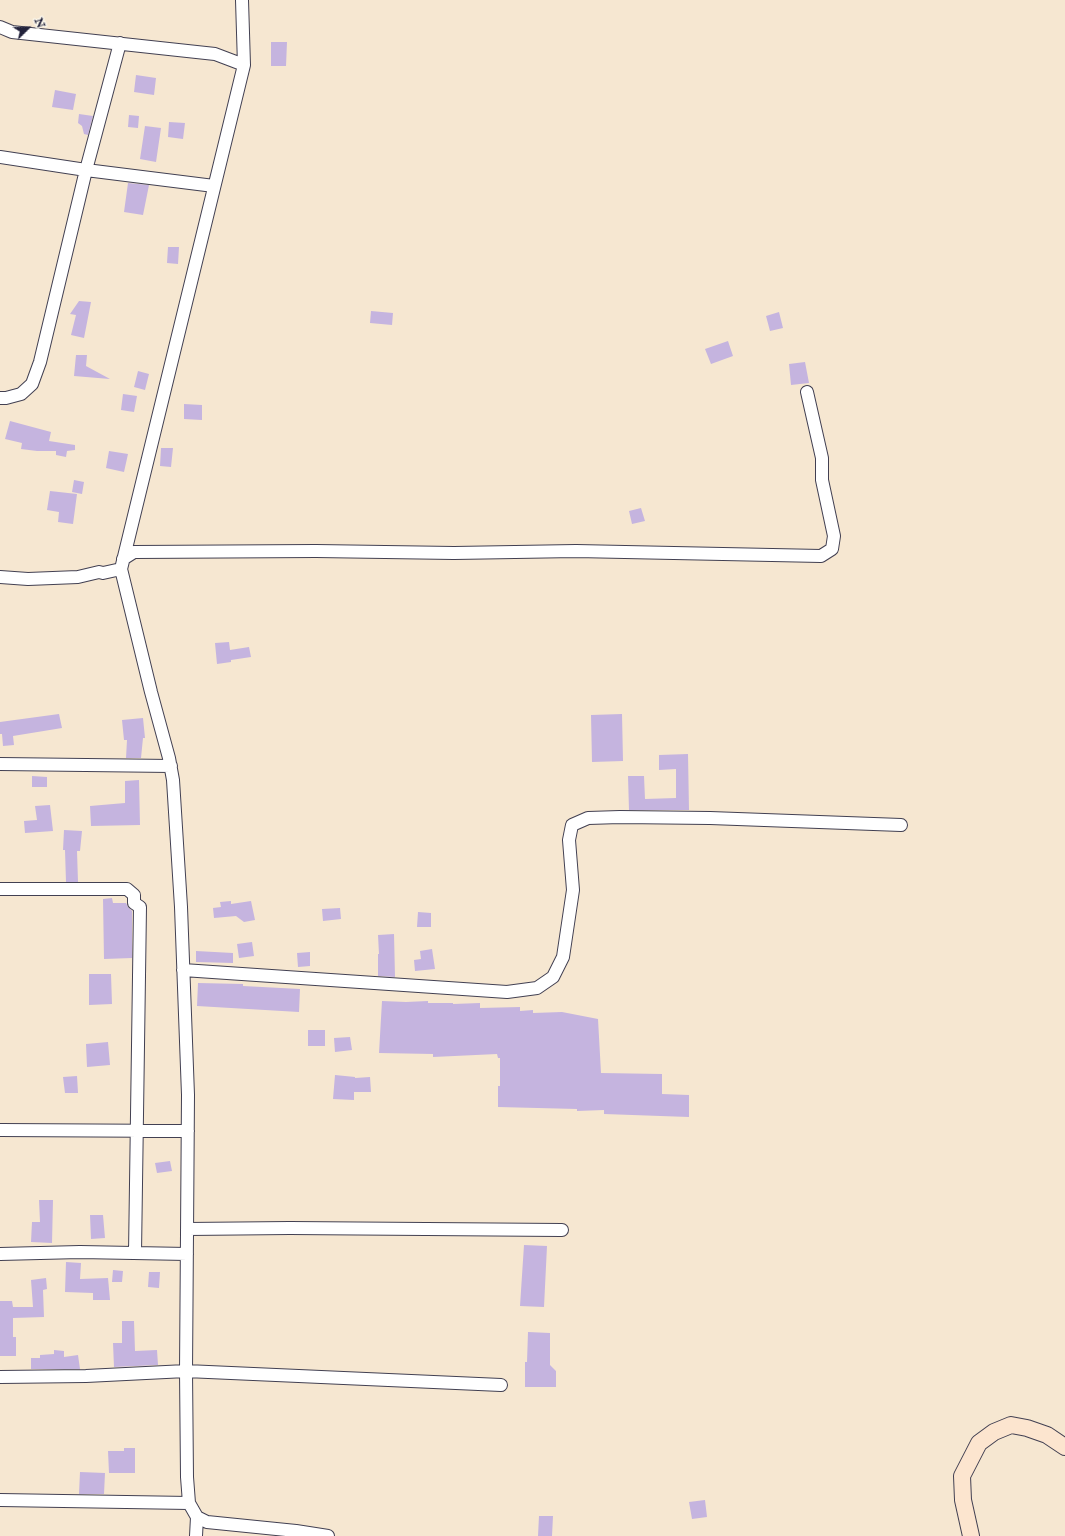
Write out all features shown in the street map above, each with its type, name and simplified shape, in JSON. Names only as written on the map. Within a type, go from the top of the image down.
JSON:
[{"type":"street","points":[[242,0],[244,65],[122,564],[171,766],[173,780],[188,1095],[186,1371],[187,1477],[189,1503],[197,1517],[206,1522],[296,1531],[328,1536]]},
{"type":"street","points":[[0,27],[12,32],[215,54],[244,65]]},
{"type":"street","points":[[0,398],[21,394],[32,384],[40,362],[86,170],[120,43]]},
{"type":"street","points":[[0,157],[86,170],[214,186]]},
{"type":"street","points":[[0,577],[28,579],[78,578],[99,572],[103,573],[122,564],[134,552],[316,551],[454,553],[576,551],[821,556],[832,549],[834,536],[822,480],[822,458],[807,392]]},
{"type":"street","points":[[0,764],[171,766]]},
{"type":"street","points":[[183,970],[507,992],[536,988],[553,977],[563,957],[573,890],[569,840],[572,825],[588,818],[628,817],[718,818],[901,825]]},
{"type":"street","points":[[0,889],[127,889],[134,895],[134,903],[140,907],[135,1253]]},
{"type":"street","points":[[0,1130],[188,1131]]},
{"type":"street","points":[[187,1230],[290,1228],[562,1230]]},
{"type":"street","points":[[0,1254],[80,1252],[187,1254]]},
{"type":"street","points":[[0,1377],[86,1376],[186,1371],[501,1385]]},
{"type":"street","points":[[971,1536],[963,1500],[962,1476],[979,1443],[994,1432],[1011,1425],[1027,1428],[1047,1435],[1065,1447]]},
{"type":"street","points":[[0,1500],[189,1503]]},
{"type":"street","points":[[196,1536],[197,1517]]},
{"type":"building","points":[[271,42],[287,42],[286,66],[271,66]]},
{"type":"building","points":[[136,75],[156,78],[154,95],[134,92]]},
{"type":"building","points":[[55,90],[76,94],[73,110],[52,107]]},
{"type":"building","points":[[79,114],[93,116],[88,135],[84,134],[82,126],[78,123]]},
{"type":"building","points":[[129,115],[139,116],[138,128],[128,127]]},
{"type":"building","points":[[169,122],[185,123],[183,139],[168,137]]},
{"type":"building","points":[[145,126],[161,128],[156,162],[140,159]]},
{"type":"building","points":[[128,183],[149,185],[143,215],[124,212]]},
{"type":"building","points":[[168,247],[179,247],[178,264],[167,263]]},
{"type":"building","points":[[79,301],[91,302],[84,338],[71,335],[76,315],[70,314]]},
{"type":"building","points":[[371,311],[393,313],[392,325],[370,323]]},
{"type":"building","points":[[779,312],[783,328],[770,331],[766,316]]},
{"type":"building","points":[[728,341],[733,356],[711,364],[705,349]]},
{"type":"building","points":[[76,355],[87,355],[86,366],[110,379],[74,376]]},
{"type":"building","points":[[805,362],[809,383],[791,385],[789,364]]},
{"type":"building","points":[[138,371],[149,374],[145,390],[134,387]]},
{"type":"building","points":[[123,394],[137,396],[134,412],[121,410]]},
{"type":"building","points":[[184,404],[202,405],[202,420],[184,419]]},
{"type":"building","points":[[10,421],[51,432],[49,441],[75,445],[75,450],[67,451],[66,457],[56,455],[56,451],[21,449],[22,443],[5,439]]},
{"type":"building","points":[[161,448],[173,448],[171,467],[160,466]]},
{"type":"building","points":[[109,451],[128,454],[124,472],[106,468]]},
{"type":"building","points":[[74,480],[84,482],[82,494],[72,492]]},
{"type":"building","points":[[50,491],[77,494],[73,524],[58,522],[59,512],[47,510]]},
{"type":"building","points":[[641,508],[645,521],[632,524],[629,511]]},
{"type":"building","points":[[229,642],[230,650],[249,647],[251,657],[217,664],[215,643]]},
{"type":"building","points":[[59,714],[62,728],[13,736],[14,745],[3,746],[2,734],[0,734],[0,722]]},
{"type":"building","points":[[622,714],[623,761],[592,762],[591,715]]},
{"type":"building","points":[[143,718],[145,738],[143,738],[141,758],[126,758],[127,740],[124,740],[122,720]]},
{"type":"building","points":[[688,754],[689,810],[629,810],[628,776],[644,776],[645,799],[676,798],[676,769],[659,770],[659,755]]},
{"type":"building","points":[[32,776],[47,777],[47,787],[32,787]]},
{"type":"building","points":[[139,780],[140,825],[91,826],[90,806],[125,803],[125,781]]},
{"type":"building","points":[[50,805],[53,831],[25,833],[24,821],[37,820],[35,806]]},
{"type":"building","points":[[64,830],[82,831],[80,851],[77,851],[78,882],[66,882],[65,850],[63,850]]},
{"type":"building","points":[[112,898],[113,903],[126,903],[132,911],[132,958],[104,959],[103,899]]},
{"type":"building","points":[[231,901],[231,904],[251,901],[255,920],[244,922],[236,916],[214,918],[213,908],[221,907],[220,902]]},
{"type":"building","points":[[340,908],[341,919],[323,921],[322,909]]},
{"type":"building","points":[[418,912],[431,913],[431,927],[417,927]]},
{"type":"building","points":[[394,934],[395,977],[378,976],[378,935]]},
{"type":"building","points":[[252,942],[254,956],[239,958],[237,944]]},
{"type":"building","points":[[432,949],[435,969],[415,971],[414,960],[421,959],[420,951]]},
{"type":"building","points":[[196,951],[233,953],[233,963],[196,962]]},
{"type":"building","points":[[310,952],[310,966],[298,967],[297,953]]},
{"type":"building","points":[[89,974],[111,974],[112,1004],[89,1005]]},
{"type":"building","points":[[198,983],[243,984],[243,986],[300,989],[299,1012],[197,1006]]},
{"type":"building","points":[[382,1001],[428,1001],[428,1003],[453,1004],[480,1003],[480,1008],[520,1007],[520,1011],[533,1010],[533,1013],[562,1012],[598,1019],[601,1073],[662,1074],[662,1094],[689,1095],[689,1117],[604,1114],[604,1110],[577,1111],[577,1109],[498,1107],[500,1058],[498,1058],[497,1054],[433,1057],[433,1054],[379,1053]]},
{"type":"building","points":[[308,1030],[325,1030],[325,1046],[308,1046]]},
{"type":"building","points":[[350,1037],[352,1050],[335,1052],[334,1038]]},
{"type":"building","points":[[108,1042],[110,1065],[87,1067],[86,1044]]},
{"type":"building","points":[[335,1075],[355,1078],[370,1077],[371,1092],[354,1092],[354,1100],[333,1099]]},
{"type":"building","points":[[77,1076],[78,1093],[65,1093],[63,1077]]},
{"type":"building","points":[[170,1161],[172,1171],[157,1173],[155,1163]]},
{"type":"building","points":[[39,1200],[53,1200],[52,1243],[31,1242],[32,1222],[40,1222]]},
{"type":"building","points":[[90,1215],[103,1215],[105,1238],[91,1239]]},
{"type":"building","points":[[524,1245],[547,1246],[544,1307],[520,1306]]},
{"type":"building","points":[[66,1262],[81,1263],[80,1279],[108,1278],[110,1300],[93,1300],[93,1293],[65,1292]]},
{"type":"building","points":[[113,1270],[123,1271],[122,1282],[112,1282]]},
{"type":"building","points":[[149,1272],[160,1272],[159,1288],[148,1287]]},
{"type":"building","points":[[46,1278],[47,1289],[43,1290],[44,1317],[13,1318],[13,1337],[16,1337],[16,1356],[0,1356],[0,1301],[12,1301],[13,1307],[33,1307],[31,1280]]},
{"type":"building","points":[[122,1321],[134,1321],[135,1351],[157,1350],[158,1365],[114,1367],[113,1343],[122,1343]]},
{"type":"building","points":[[528,1332],[550,1333],[550,1365],[556,1371],[556,1387],[525,1387],[525,1362],[527,1362]]},
{"type":"building","points":[[54,1350],[64,1351],[64,1357],[78,1355],[80,1369],[31,1369],[31,1358],[40,1358],[40,1355],[54,1354]]},
{"type":"building","points":[[124,1448],[135,1448],[135,1473],[109,1473],[108,1451],[124,1451]]},
{"type":"building","points":[[80,1472],[105,1473],[104,1494],[79,1494]]},
{"type":"building","points":[[705,1500],[707,1517],[692,1519],[689,1502]]},
{"type":"building","points":[[539,1516],[553,1516],[552,1536],[538,1536]]}]
